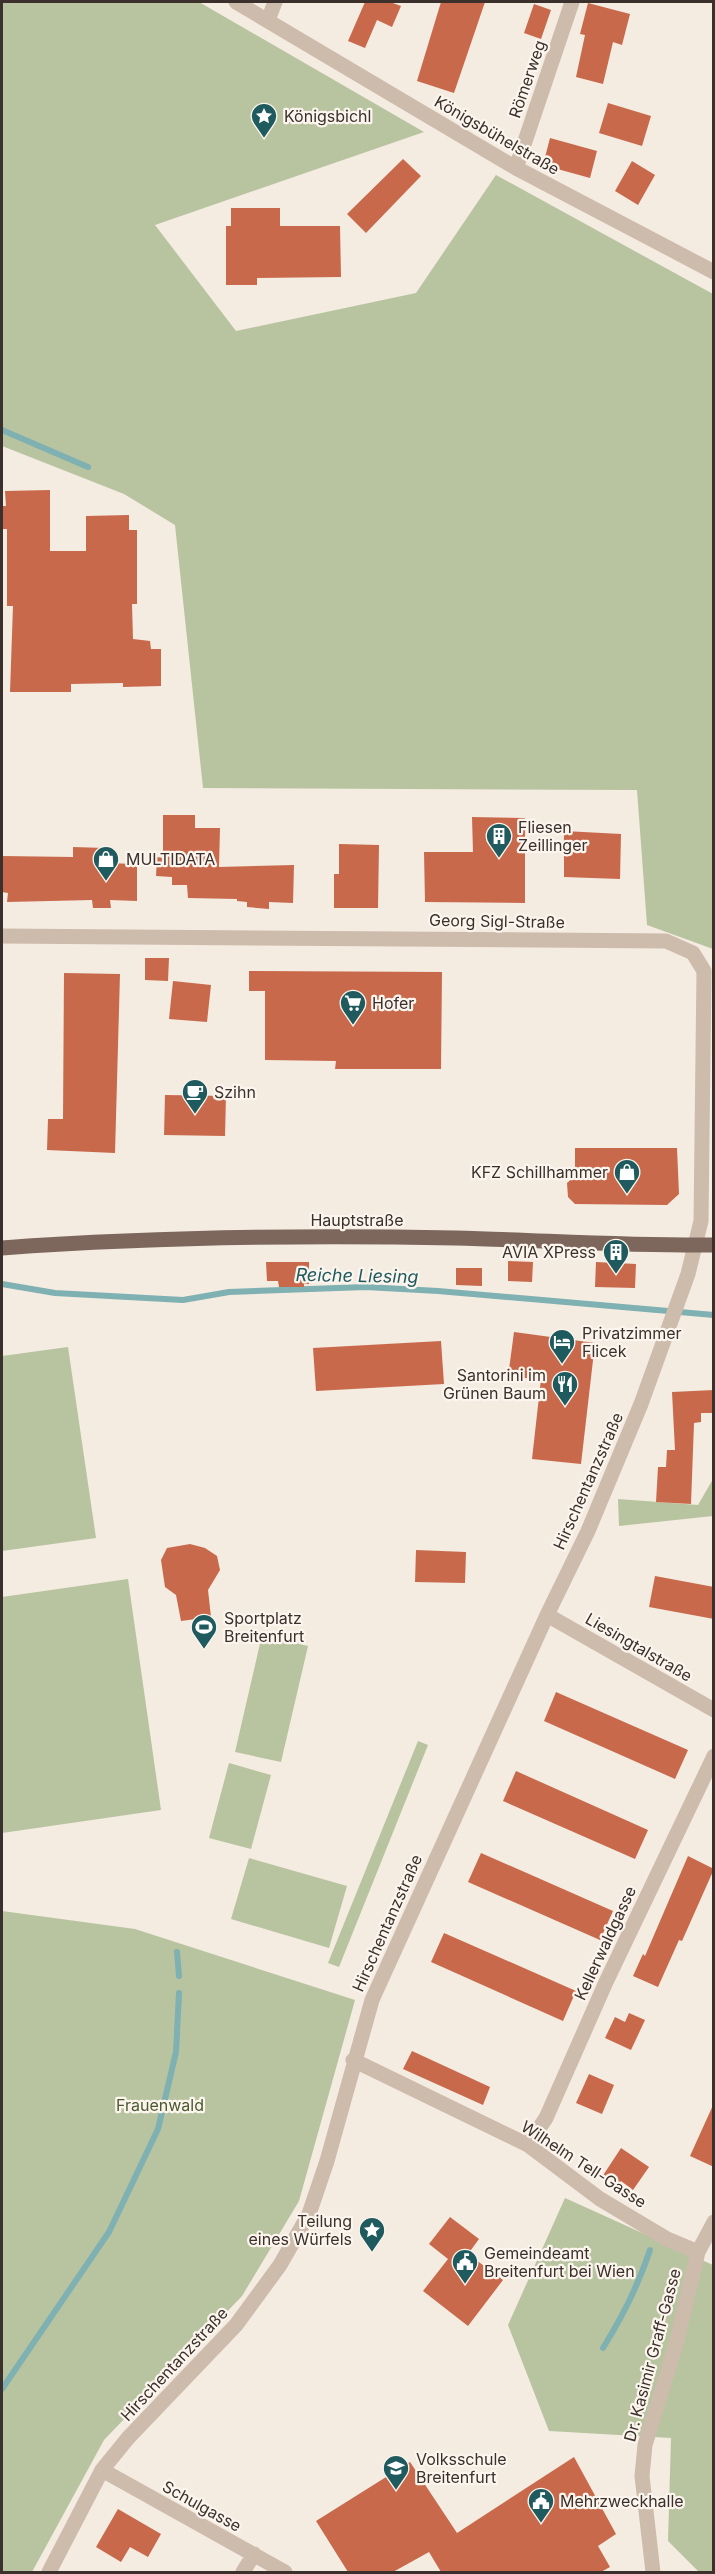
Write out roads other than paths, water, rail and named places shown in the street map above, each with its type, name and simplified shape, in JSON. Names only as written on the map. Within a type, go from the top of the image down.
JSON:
[{"type":"main road","name":"Hauptstraße","points":[[2,1248],[160,1240],[306,1238],[453,1238],[714,1245]]},
{"type":"street","name":"Königsbühelstraße","points":[[236,2],[516,168],[714,272]]},
{"type":"street","points":[[268,20],[275,2]]},
{"type":"street","name":"Römerweg","points":[[516,168],[572,2]]},
{"type":"street","name":"Georg Sigl-Straße","points":[[2,936],[666,941],[681,945],[693,953],[704,971],[701,1221],[697,1245]]},
{"type":"street","name":"Hirschentanzstraße","points":[[49,2572],[102,2470],[128,2438],[236,2325],[280,2265],[309,2214],[327,2162],[353,2060],[372,2000],[592,1521],[641,1404],[697,1245]]},
{"type":"street","name":"Liesingtalstraße","points":[[547,1616],[714,1710]]},
{"type":"street","name":"Kellerwaldgasse","points":[[528,2145],[546,2118],[606,1982],[714,1756]]},
{"type":"street","name":"Wilhelm Tell-Gasse","points":[[353,2060],[528,2145],[600,2199],[667,2239],[698,2253]]},
{"type":"street","name":"Dr. Kasimir Graff-Gasse","points":[[653,2572],[642,2476],[645,2445],[676,2344],[698,2253],[714,2222]]},
{"type":"street","name":"Schulgasse","points":[[102,2470],[285,2572]]},
{"type":"street","points":[[243,2572],[254,2554]]},
{"type":"waterway","points":[[2,430],[88,467]]},
{"type":"waterway","name":"Reiche Liesing","points":[[2,1284],[55,1293],[183,1300],[229,1292],[366,1287],[714,1315]]},
{"type":"waterway","points":[[177,1952],[179,1976]]},
{"type":"waterway","points":[[2,2389],[109,2232],[158,2129],[176,2052],[179,1993]]},
{"type":"waterway","points":[[603,2348],[630,2300],[650,2250]]},
{"type":"place","name":"Königsbichl","points":[[264,139]]},
{"type":"place","name":"Fliesen Zeillinger","points":[[499,859]]},
{"type":"place","name":"MULTIDATA","points":[[106,882]]},
{"type":"place","name":"Hofer","points":[[353,1026]]},
{"type":"place","name":"Szihn","points":[[195,1115]]},
{"type":"place","name":"KFZ Schillhammer","points":[[627,1195]]},
{"type":"place","name":"AVIA XPress","points":[[616,1275]]},
{"type":"place","name":"Privatzimmer Flicek","points":[[562,1365]]},
{"type":"place","name":"Santorini im Grünen Baum","points":[[565,1407]]},
{"type":"place","name":"Sportplatz Breitenfurt","points":[[204,1650]]},
{"type":"place","name":"Teilung eines Würfels","points":[[372,2253]]},
{"type":"place","name":"Gemeindeamt Breitenfurt bei Wien","points":[[465,2285]]},
{"type":"place","name":"Volksschule Breitenfurt","points":[[396,2491]]},
{"type":"place","name":"Mehrzweckhalle","points":[[541,2524]]},
{"type":"park label","name":"Frauenwald","points":[[160,2105]]}]
